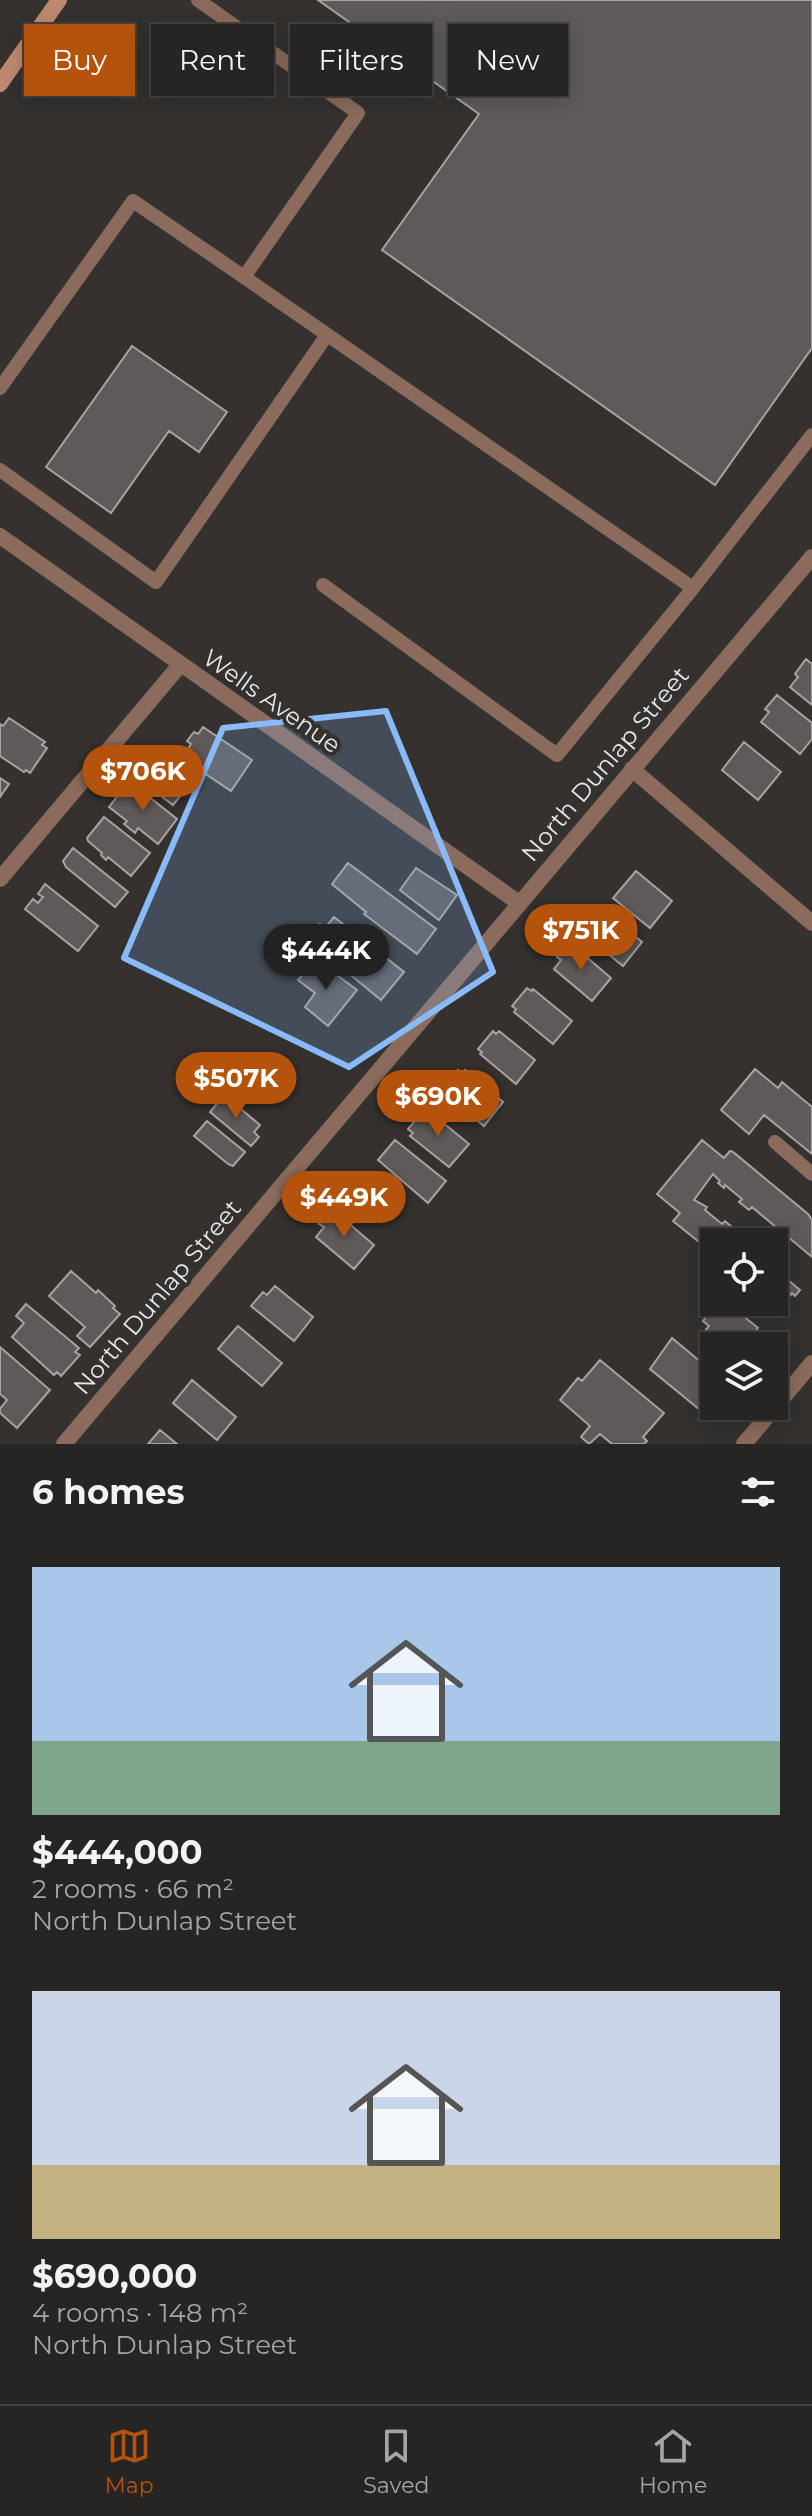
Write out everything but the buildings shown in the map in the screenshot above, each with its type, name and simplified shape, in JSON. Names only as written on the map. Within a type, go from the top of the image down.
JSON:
[{"type":"street","points":[[0,84],[59,0]]},
{"type":"street","name":"Wells Avenue","points":[[0,536],[519,903]]},
{"type":"street","name":"North Dunlap Street","points":[[64,1444],[812,557]]},
{"type":"street","points":[[0,879],[180,665]]},
{"type":"street","points":[[632,769],[812,923]]},
{"type":"street","points":[[744,1444],[812,1363]]},
{"type":"lane","points":[[198,0],[358,113],[244,277]]},
{"type":"lane","points":[[0,388],[133,201],[693,588]]},
{"type":"lane","points":[[0,470],[156,582],[327,335]]},
{"type":"lane","points":[[323,585],[557,755],[812,435]]},
{"type":"lane","points":[[775,1142],[812,1174]]},
{"type":"highlighted area","points":[[386,711],[493,972],[349,1067],[124,958],[223,728]]}]
